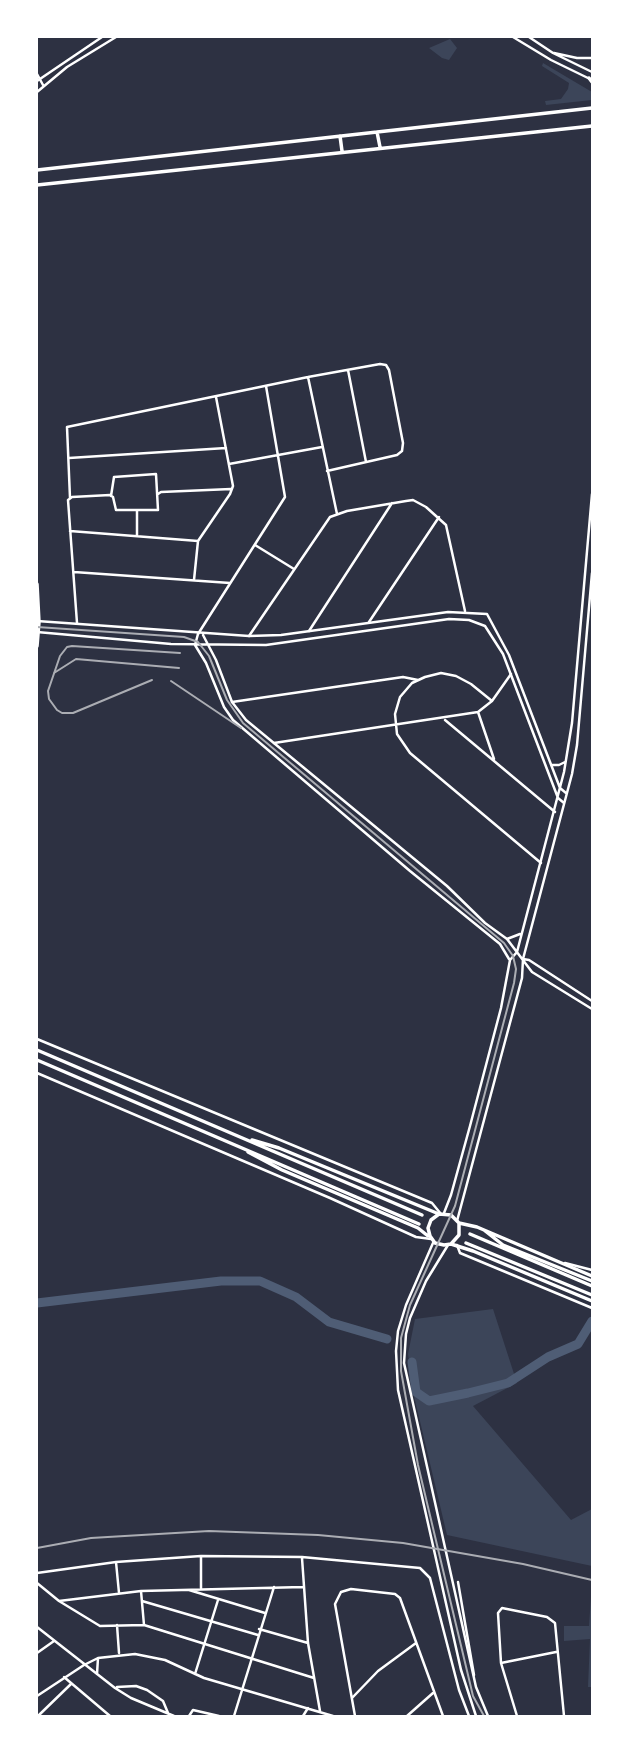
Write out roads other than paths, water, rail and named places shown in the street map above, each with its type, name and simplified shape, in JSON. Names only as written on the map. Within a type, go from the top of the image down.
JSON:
[{"type":"main road","points":[[37,170],[592,108]]},
{"type":"main road","points":[[37,185],[592,126]]},
{"type":"main road","points":[[377,132],[380,148]]},
{"type":"main road","points":[[340,136],[342,152]]},
{"type":"main road","points":[[37,584],[37,646]]},
{"type":"main road","points":[[37,1049],[422,1215]]},
{"type":"main road","points":[[37,1060],[419,1224]]},
{"type":"main road","points":[[246,1139],[279,1148],[441,1214],[451,1215],[458,1222],[482,1229],[556,1261],[592,1281]]},
{"type":"main road","points":[[234,1144],[275,1167],[418,1228],[439,1245],[457,1245],[592,1301]]},
{"type":"main road","points":[[432,1239],[429,1225],[441,1214]]},
{"type":"main road","points":[[449,1244],[459,1235],[458,1222]]},
{"type":"main road","points":[[482,1229],[503,1245],[592,1281]]},
{"type":"main road","points":[[470,1234],[592,1281]]},
{"type":"main road","points":[[466,1243],[592,1295]]},
{"type":"street","points":[[38,80],[102,37]]},
{"type":"street","points":[[37,92],[67,67],[116,37]]},
{"type":"street","points":[[513,37],[591,80]]},
{"type":"street","points":[[528,37],[592,72]]},
{"type":"street","points":[[553,53],[592,58]]},
{"type":"street","points":[[37,74],[43,85]]},
{"type":"street","points":[[77,623],[68,501],[67,427],[308,377],[380,364],[388,366],[404,447],[401,453],[327,471]]},
{"type":"street","points":[[348,370],[366,462]]},
{"type":"street","points":[[308,377],[337,514]]},
{"type":"street","points":[[195,645],[204,621],[285,497],[266,386]]},
{"type":"street","points":[[194,580],[198,541],[232,489],[216,397]]},
{"type":"street","points":[[68,458],[226,447]]},
{"type":"street","points":[[229,464],[322,447]]},
{"type":"street","points":[[156,474],[158,494],[158,510],[115,510],[111,496],[114,477],[156,474]]},
{"type":"street","points":[[158,494],[232,489]]},
{"type":"street","points":[[37,1039],[432,1203],[441,1214],[451,1195],[501,1008],[510,960],[517,952],[523,932],[561,788],[567,759],[592,494]]},
{"type":"street","points":[[70,498],[111,496]]},
{"type":"street","points":[[249,636],[320,529],[337,514],[413,500],[439,517],[448,530],[465,611]]},
{"type":"street","points":[[309,631],[392,503]]},
{"type":"street","points":[[137,510],[137,536]]},
{"type":"street","points":[[369,623],[439,517]]},
{"type":"street","points":[[70,531],[198,541]]},
{"type":"street","points":[[255,545],[294,569]]},
{"type":"street","points":[[74,572],[230,583]]},
{"type":"street","points":[[458,1222],[522,978],[523,959],[565,803],[577,745],[592,573]]},
{"type":"street","points":[[583,598],[591,602]]},
{"type":"street","points":[[38,622],[249,636],[281,635],[465,611],[489,615],[509,655],[561,788],[567,793]]},
{"type":"street","points":[[480,624],[478,620],[481,615]]},
{"type":"street","points":[[38,632],[195,645],[280,644],[449,619],[469,620],[485,626],[497,644],[558,798],[565,803]]},
{"type":"street","points":[[485,626],[491,621]]},
{"type":"street","points":[[200,634],[216,660],[232,702],[246,720],[447,886],[485,923],[507,939],[532,972],[592,1009]]},
{"type":"street","points":[[195,645],[206,663],[224,707],[233,720],[500,944],[510,960]]},
{"type":"street","points":[[492,701],[456,676],[433,674],[418,680],[404,692],[398,702],[395,726],[399,739],[410,753],[541,863]]},
{"type":"street","points":[[274,743],[478,712],[492,701],[511,674]]},
{"type":"street","points":[[232,702],[403,677],[418,680]]},
{"type":"street","points":[[478,712],[495,762]]},
{"type":"street","points":[[444,719],[555,812]]},
{"type":"street","points":[[552,765],[562,764],[567,759]]},
{"type":"street","points":[[507,939],[515,938],[523,932]]},
{"type":"street","points":[[523,959],[592,1000]]},
{"type":"street","points":[[522,978],[532,972]]},
{"type":"street","points":[[37,1073],[416,1237],[432,1239],[398,1331],[398,1390],[403,1422],[420,1484],[461,1670],[476,1716]]},
{"type":"street","points":[[449,1244],[426,1281],[410,1318],[404,1363],[476,1687],[488,1716]]},
{"type":"street","points":[[457,1245],[460,1253],[592,1308]]},
{"type":"street","points":[[556,1261],[592,1270]]},
{"type":"street","points":[[201,1556],[201,1588]]},
{"type":"street","points":[[37,1573],[116,1562],[201,1556],[302,1557],[420,1568],[430,1578],[459,1690],[469,1716]]},
{"type":"street","points":[[302,1557],[308,1643],[320,1711]]},
{"type":"street","points":[[116,1562],[119,1593]]},
{"type":"street","points":[[458,1582],[476,1687]]},
{"type":"street","points":[[37,1583],[59,1601],[100,1626],[144,1625],[314,1678]]},
{"type":"street","points":[[234,1716],[274,1587]]},
{"type":"street","points":[[59,1601],[141,1591],[303,1587]]},
{"type":"street","points":[[186,1589],[265,1613]]},
{"type":"street","points":[[355,1716],[336,1601],[341,1592],[351,1589],[397,1595],[401,1600],[443,1716]]},
{"type":"street","points":[[141,1591],[144,1625]]},
{"type":"street","points":[[195,1674],[218,1600]]},
{"type":"street","points":[[142,1601],[258,1635]]},
{"type":"street","points":[[517,1716],[500,1664],[498,1613],[502,1608],[552,1619],[556,1626],[556,1651],[565,1716]]},
{"type":"street","points":[[117,1625],[119,1654]]},
{"type":"street","points":[[37,1627],[115,1688],[131,1698],[174,1716]]},
{"type":"street","points":[[259,1629],[308,1643]]},
{"type":"street","points":[[37,1653],[54,1641]]},
{"type":"street","points":[[351,1699],[378,1671],[415,1643]]},
{"type":"street","points":[[500,1664],[556,1651]]},
{"type":"street","points":[[37,1696],[98,1658],[119,1654],[151,1656],[195,1674],[332,1716]]},
{"type":"street","points":[[97,1674],[98,1658]]},
{"type":"street","points":[[64,1677],[110,1716]]},
{"type":"street","points":[[38,1716],[71,1684]]},
{"type":"street","points":[[115,1688],[136,1686],[147,1690],[163,1701],[168,1713]]},
{"type":"street","points":[[407,1716],[433,1693]]},
{"type":"street","points":[[303,1716],[308,1708]]},
{"type":"street","points":[[190,1716],[195,1710],[219,1716]]},
{"type":"waterway","points":[[37,1303],[221,1281],[260,1281],[296,1297],[329,1322],[387,1339]]},
{"type":"waterway","points":[[412,1362],[416,1392],[429,1401],[468,1393],[508,1383],[548,1357],[578,1344],[592,1321]]},
{"type":"tram line","points":[[37,627],[184,637],[198,642],[209,656],[227,700],[243,723],[504,943],[513,956],[516,969],[514,983],[455,1206],[410,1305],[401,1338],[401,1371],[418,1465],[473,1696],[484,1716]]},
{"type":"tram line","points":[[152,680],[73,713],[62,713],[49,699],[48,691],[60,656],[67,647],[180,653]]},
{"type":"tram line","points":[[54,673],[76,659],[179,668]]},
{"type":"tram line","points":[[171,681],[241,728]]},
{"type":"railway","points":[[37,1548],[91,1538],[209,1531],[318,1535],[403,1543],[523,1564],[592,1580]]}]
